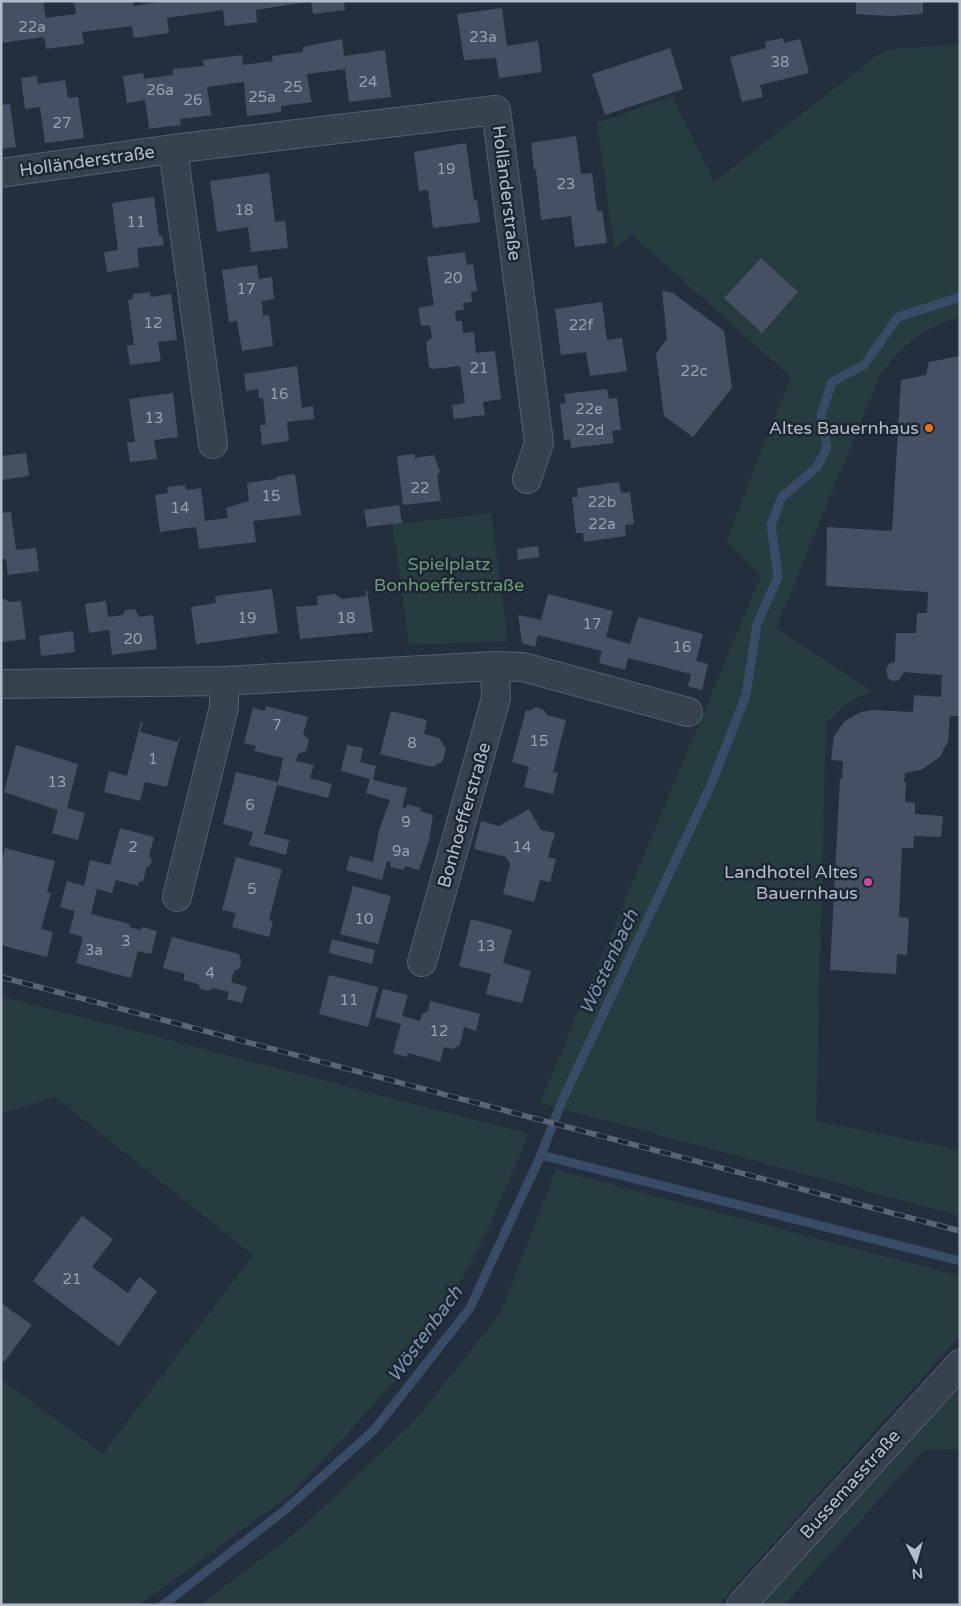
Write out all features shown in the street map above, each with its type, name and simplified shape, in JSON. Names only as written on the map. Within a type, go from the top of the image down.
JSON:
[{"type":"street","name":"Holländerstraße","points":[[1,173],[173,149],[496,110],[539,443],[527,479]]},
{"type":"street","name":"Holländerstraße","points":[[173,149],[213,444]]},
{"type":"street","points":[[1,684],[224,681],[495,666],[523,667],[688,712]]},
{"type":"street","name":"Bonhoefferstraße","points":[[422,962],[496,698],[495,666]]},
{"type":"street","points":[[177,897],[224,707],[224,681]]},
{"type":"street","name":"Bussemasstraße","points":[[741,1605],[960,1364]]},
{"type":"green space","points":[[960,44],[960,318],[937,325],[926,331],[897,354],[881,373],[776,628],[872,691],[849,702],[826,722],[816,1121],[960,1150],[960,1216],[540,1103],[761,576],[726,541],[791,377],[632,235],[614,248],[597,123],[672,96],[714,182],[884,50]]},
{"type":"green space","name":"Spielplatz Bonhoefferstraße","points":[[491,513],[508,641],[409,645],[393,525]]},
{"type":"green space","points":[[1,996],[529,1134],[486,1233],[426,1347],[293,1493],[139,1605],[1,1605],[1,1379],[103,1454],[253,1255],[55,1097],[1,1114]]},
{"type":"green space","points":[[556,1170],[960,1276],[960,1336],[718,1605],[200,1605],[294,1534],[412,1424],[500,1314]]},
{"type":"green space","points":[[960,1381],[960,1449],[924,1450],[784,1605],[749,1605]]},
{"type":"building","points":[[1,1],[43,1],[46,18],[76,14],[74,1],[133,1],[134,6],[162,1],[306,2],[256,10],[257,22],[225,26],[223,10],[167,18],[169,33],[134,38],[132,26],[82,32],[84,44],[46,49],[44,37],[1,43]]},
{"type":"building","points":[[311,1],[344,1],[345,10],[313,14]]},
{"type":"building","points":[[856,1],[923,1],[923,14],[889,16],[856,14]]},
{"type":"building","points":[[502,8],[507,46],[538,41],[542,72],[499,78],[496,58],[464,60],[457,14]]},
{"type":"building","points":[[783,38],[784,43],[800,39],[809,73],[760,85],[763,97],[742,102],[730,57],[766,48],[765,42]]},
{"type":"building","points":[[342,39],[344,56],[385,50],[391,97],[349,102],[345,69],[307,74],[311,100],[313,102],[281,106],[281,112],[247,116],[244,82],[207,87],[211,114],[213,115],[180,119],[181,125],[147,129],[149,127],[145,100],[127,103],[123,76],[143,73],[144,79],[173,75],[173,69],[204,66],[203,60],[242,55],[243,65],[273,61],[272,56],[303,52],[303,47]]},
{"type":"building","points":[[670,48],[683,89],[605,115],[592,74]]},
{"type":"building","points":[[37,76],[38,84],[65,80],[68,98],[78,97],[84,138],[45,143],[40,107],[25,109],[21,78]]},
{"type":"building","points":[[10,104],[16,147],[1,149],[1,105]]},
{"type":"building","points":[[576,136],[581,174],[592,173],[597,211],[602,211],[607,243],[575,247],[571,216],[541,220],[536,169],[534,170],[531,143]]},
{"type":"building","points":[[466,143],[474,200],[477,200],[480,222],[433,228],[428,190],[419,191],[414,152]]},
{"type":"building","points":[[269,173],[275,222],[285,221],[288,248],[251,252],[248,227],[217,232],[210,181]]},
{"type":"building","points":[[154,197],[159,236],[162,235],[164,245],[137,248],[139,267],[107,272],[104,252],[118,250],[112,203]]},
{"type":"building","points":[[465,252],[467,265],[473,264],[477,291],[471,292],[472,302],[463,303],[464,310],[455,311],[456,321],[462,321],[463,333],[474,332],[476,353],[495,351],[501,399],[483,402],[485,415],[454,419],[452,405],[465,403],[460,366],[433,369],[429,367],[426,342],[432,338],[430,325],[421,326],[418,308],[434,305],[427,257]]},
{"type":"building","points":[[761,258],[798,292],[762,333],[724,298]]},
{"type":"building","points":[[257,265],[259,279],[272,277],[274,299],[262,301],[263,316],[269,315],[273,346],[242,351],[237,321],[229,322],[222,270]]},
{"type":"building","points":[[662,291],[673,293],[724,331],[732,388],[693,437],[664,416],[656,354],[667,339]]},
{"type":"building","points":[[150,292],[151,297],[171,294],[177,340],[158,342],[161,361],[130,365],[127,345],[134,345],[128,300],[133,299],[133,294]]},
{"type":"building","points":[[602,302],[607,340],[622,338],[627,371],[590,376],[586,352],[561,355],[555,309]]},
{"type":"building","points":[[960,356],[960,716],[950,716],[948,741],[940,757],[921,770],[905,773],[904,782],[906,782],[905,802],[915,803],[915,814],[943,816],[941,837],[914,836],[913,848],[902,848],[899,917],[909,918],[907,955],[897,954],[896,974],[830,970],[840,779],[842,779],[843,761],[831,760],[834,736],[845,721],[861,712],[873,710],[913,712],[914,695],[941,697],[942,675],[904,672],[899,680],[892,681],[888,678],[886,669],[889,664],[895,662],[896,633],[916,633],[917,613],[927,613],[928,592],[826,586],[827,527],[892,531],[901,380],[926,375],[929,362]]},
{"type":"building","points":[[297,366],[302,408],[313,406],[314,419],[287,422],[289,441],[262,445],[260,425],[266,425],[263,398],[259,398],[258,389],[246,391],[244,374]]},
{"type":"building","points":[[607,389],[609,399],[617,398],[621,430],[612,431],[614,443],[571,448],[570,439],[564,440],[560,404],[566,403],[564,394]]},
{"type":"building","points":[[173,393],[178,437],[154,440],[157,459],[130,462],[127,442],[135,442],[129,399]]},
{"type":"building","points":[[26,453],[29,476],[1,480],[1,456]]},
{"type":"building","points":[[415,454],[415,458],[434,455],[440,472],[437,476],[441,501],[403,505],[397,456]]},
{"type":"building","points":[[295,474],[301,515],[253,521],[256,542],[199,549],[196,527],[160,532],[155,495],[168,493],[167,487],[185,485],[186,490],[201,488],[205,521],[228,518],[226,508],[249,501],[247,483]]},
{"type":"building","points":[[619,482],[621,493],[630,492],[634,524],[625,525],[626,536],[584,542],[583,533],[576,533],[572,497],[578,497],[577,488]]},
{"type":"building","points":[[399,505],[402,523],[367,527],[364,510]]},
{"type":"building","points":[[11,512],[16,550],[36,548],[39,571],[8,575],[6,559],[1,559],[1,513]]},
{"type":"building","points":[[538,546],[539,557],[518,560],[517,549]]},
{"type":"building","points":[[272,589],[278,633],[196,644],[191,607],[216,603],[215,596]]},
{"type":"building","points":[[365,590],[367,590],[373,632],[300,639],[296,607],[318,605],[317,596],[335,594],[342,599],[366,596]]},
{"type":"building","points":[[548,594],[613,611],[606,637],[630,644],[638,617],[703,634],[696,661],[708,664],[702,690],[688,686],[691,674],[628,658],[625,670],[599,663],[602,651],[538,635],[535,647],[522,643],[518,615],[541,620]]},
{"type":"building","points":[[1,599],[10,602],[21,601],[26,639],[1,642]]},
{"type":"building","points":[[106,601],[108,617],[123,615],[125,610],[135,609],[139,617],[153,615],[157,649],[112,655],[109,630],[89,633],[85,604]]},
{"type":"building","points":[[73,631],[75,652],[41,656],[39,636]]},
{"type":"building","points":[[266,706],[308,717],[303,734],[309,740],[306,751],[298,754],[296,761],[314,765],[310,778],[332,784],[328,798],[277,785],[264,834],[289,840],[286,855],[249,845],[253,832],[223,824],[236,772],[278,782],[283,758],[254,751],[256,746],[244,743],[253,708],[265,711]]},
{"type":"building","points":[[536,707],[544,710],[547,715],[566,720],[553,772],[558,773],[553,794],[524,787],[529,767],[512,762],[526,710],[530,711]]},
{"type":"building","points":[[391,711],[427,720],[424,734],[439,738],[446,749],[442,762],[432,767],[380,754]]},
{"type":"building","points":[[141,722],[143,723],[140,732],[177,742],[181,733],[167,787],[145,782],[140,801],[104,792],[109,771],[127,776]]},
{"type":"building","points":[[16,745],[78,764],[67,808],[85,813],[78,840],[52,833],[58,810],[4,792]]},
{"type":"building","points":[[347,745],[363,748],[360,762],[376,766],[373,780],[407,788],[402,807],[406,808],[407,804],[421,808],[420,811],[433,815],[429,840],[419,870],[405,866],[404,870],[390,867],[391,862],[387,861],[382,880],[346,870],[350,856],[373,862],[379,830],[390,800],[366,793],[370,779],[341,771]]},
{"type":"building","points":[[529,809],[541,830],[555,833],[548,857],[556,859],[550,882],[540,880],[534,902],[503,894],[510,864],[506,857],[474,849],[481,821],[499,826]]},
{"type":"building","points":[[120,828],[154,837],[149,856],[152,860],[146,868],[143,882],[139,881],[138,886],[116,880],[112,893],[97,889],[91,914],[130,924],[129,927],[141,930],[142,927],[157,931],[151,954],[138,951],[131,978],[76,963],[83,937],[69,933],[75,911],[60,907],[67,881],[84,886],[90,860],[110,865]]},
{"type":"building","points":[[5,848],[55,861],[47,892],[51,893],[41,929],[53,932],[47,957],[1,945],[1,864]]},
{"type":"building","points":[[236,857],[282,869],[269,920],[273,922],[269,937],[232,927],[236,913],[222,910]]},
{"type":"building","points":[[353,886],[391,896],[378,944],[340,934]]},
{"type":"building","points":[[471,919],[512,930],[503,963],[531,971],[522,1003],[486,994],[491,974],[459,966]]},
{"type":"building","points":[[172,937],[239,954],[240,968],[234,971],[231,982],[247,987],[242,1003],[227,999],[229,992],[213,988],[208,991],[201,989],[198,984],[183,980],[185,974],[163,968]]},
{"type":"building","points":[[332,939],[375,950],[372,964],[329,953]]},
{"type":"building","points":[[329,975],[378,987],[368,1027],[319,1014]]},
{"type":"building","points":[[383,989],[408,995],[402,1016],[420,1021],[422,1014],[428,1011],[430,1001],[480,1014],[476,1031],[464,1027],[460,1045],[453,1049],[444,1047],[440,1062],[408,1053],[407,1057],[393,1053],[401,1024],[375,1017]]},
{"type":"building","points":[[82,1216],[113,1239],[92,1267],[128,1293],[139,1277],[157,1291],[119,1346],[33,1281]]},
{"type":"building","points":[[1,1303],[32,1325],[4,1362],[1,1360]]},
{"type":"waterway","name":"Wöstenbach","points":[[163,1605],[285,1510],[374,1430],[470,1308],[541,1155],[562,1101],[711,785],[746,695],[757,624],[778,577],[771,525],[782,497],[817,467],[827,447],[821,415],[832,382],[864,365],[898,317],[960,297]]},
{"type":"waterway","points":[[541,1155],[960,1261]]},
{"type":"railway","points":[[1,977],[960,1231]]},
{"type":"place","name":"Altes Bauernhaus","points":[[929,428]]},
{"type":"place","name":"Landhotel Altes Bauernhaus","points":[[868,882]]}]
